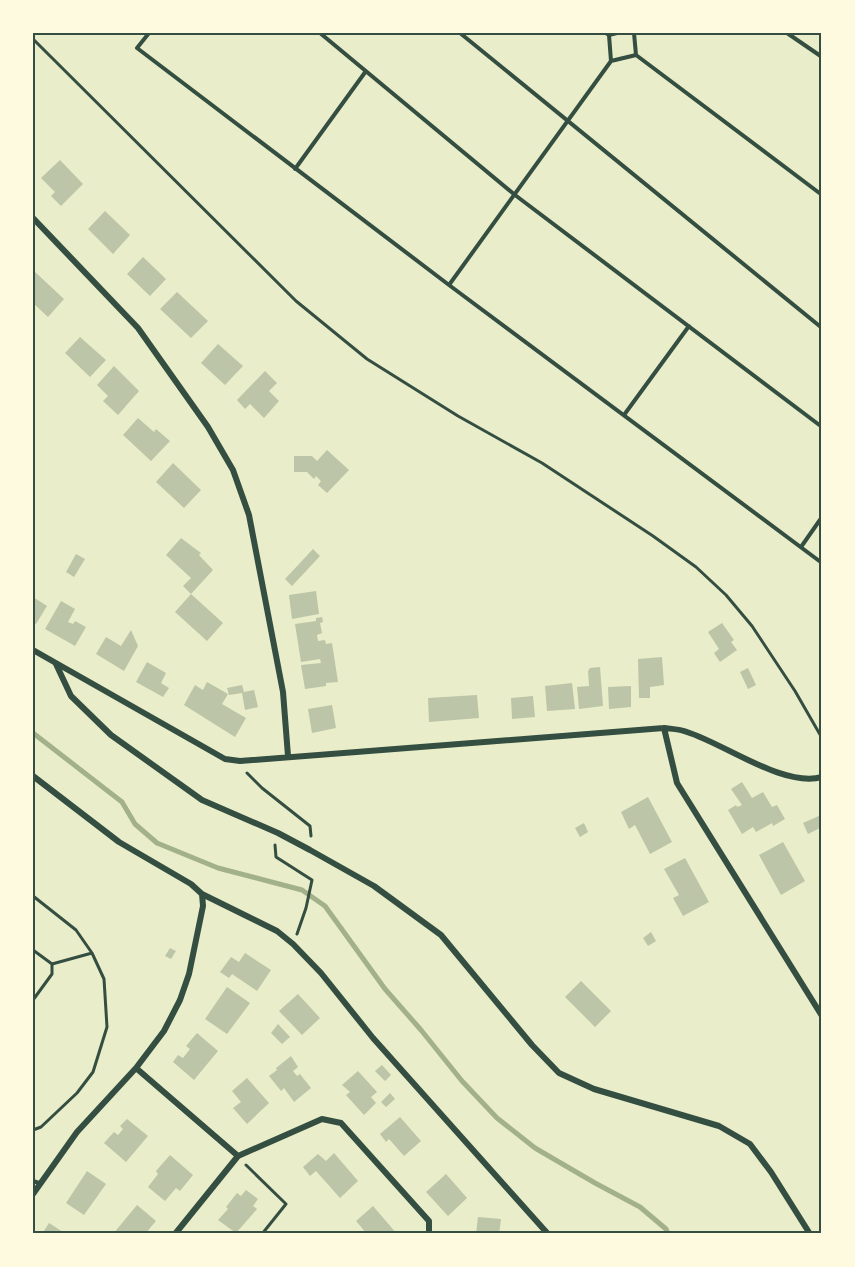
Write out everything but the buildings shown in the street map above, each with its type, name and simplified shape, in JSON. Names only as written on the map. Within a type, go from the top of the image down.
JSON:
[{"type":"street","points":[[33,218],[138,328],[207,427],[233,470],[249,515],[283,692],[288,756]]},
{"type":"street","points":[[33,650],[225,759],[240,761],[664,728],[686,731],[784,775],[810,780],[822,777]]},
{"type":"street","points":[[56,664],[71,696],[111,735],[202,800],[307,848],[374,886],[441,935],[532,1045],[559,1073],[594,1089],[719,1126],[750,1144],[771,1172],[810,1234]]},
{"type":"street","points":[[664,728],[677,783],[822,1016]]},
{"type":"street","points":[[33,776],[119,842],[192,884],[202,894],[277,931],[293,944],[321,973],[373,1038],[548,1234]]},
{"type":"street","points":[[33,1194],[36,1182],[77,1132],[136,1068],[164,1031],[180,1000],[189,974],[203,906],[202,894]]},
{"type":"street","points":[[136,1068],[237,1156]]},
{"type":"street","points":[[175,1234],[237,1156],[322,1119],[341,1122],[429,1221],[429,1234]]},
{"type":"lane","points":[[149,33],[137,48],[449,285],[822,563]]},
{"type":"lane","points":[[320,33],[515,195],[822,427]]},
{"type":"lane","points":[[460,33],[822,328]]},
{"type":"lane","points":[[611,61],[608,34],[617,33]]},
{"type":"lane","points":[[634,33],[636,55],[822,195]]},
{"type":"lane","points":[[787,33],[822,57]]},
{"type":"lane","points":[[449,285],[611,61],[636,55]]},
{"type":"lane","points":[[296,169],[366,71]]},
{"type":"lane","points":[[624,415],[689,326]]},
{"type":"lane","points":[[801,547],[822,517]]},
{"type":"path","points":[[33,39],[296,301],[367,359],[458,416],[572,482],[696,567],[752,626],[798,695],[822,738]]},
{"type":"path","points":[[240,761],[244,770],[262,788],[310,826],[311,840],[307,848]]},
{"type":"path","points":[[278,833],[275,845],[276,857],[312,880],[306,909],[293,944]]},
{"type":"path","points":[[33,896],[76,930],[92,953],[104,979],[107,1027],[93,1072],[77,1094],[41,1127],[33,1130]]},
{"type":"path","points":[[33,950],[52,964]]},
{"type":"path","points":[[52,964],[92,953]]},
{"type":"path","points":[[33,1000],[52,974],[52,964]]},
{"type":"path","points":[[237,1156],[286,1204],[262,1234]]},
{"type":"waterway","points":[[33,733],[122,802],[135,824],[157,843],[218,868],[302,890],[325,906],[385,989],[462,1081],[497,1118],[535,1148],[640,1207],[666,1229],[668,1234]]}]
